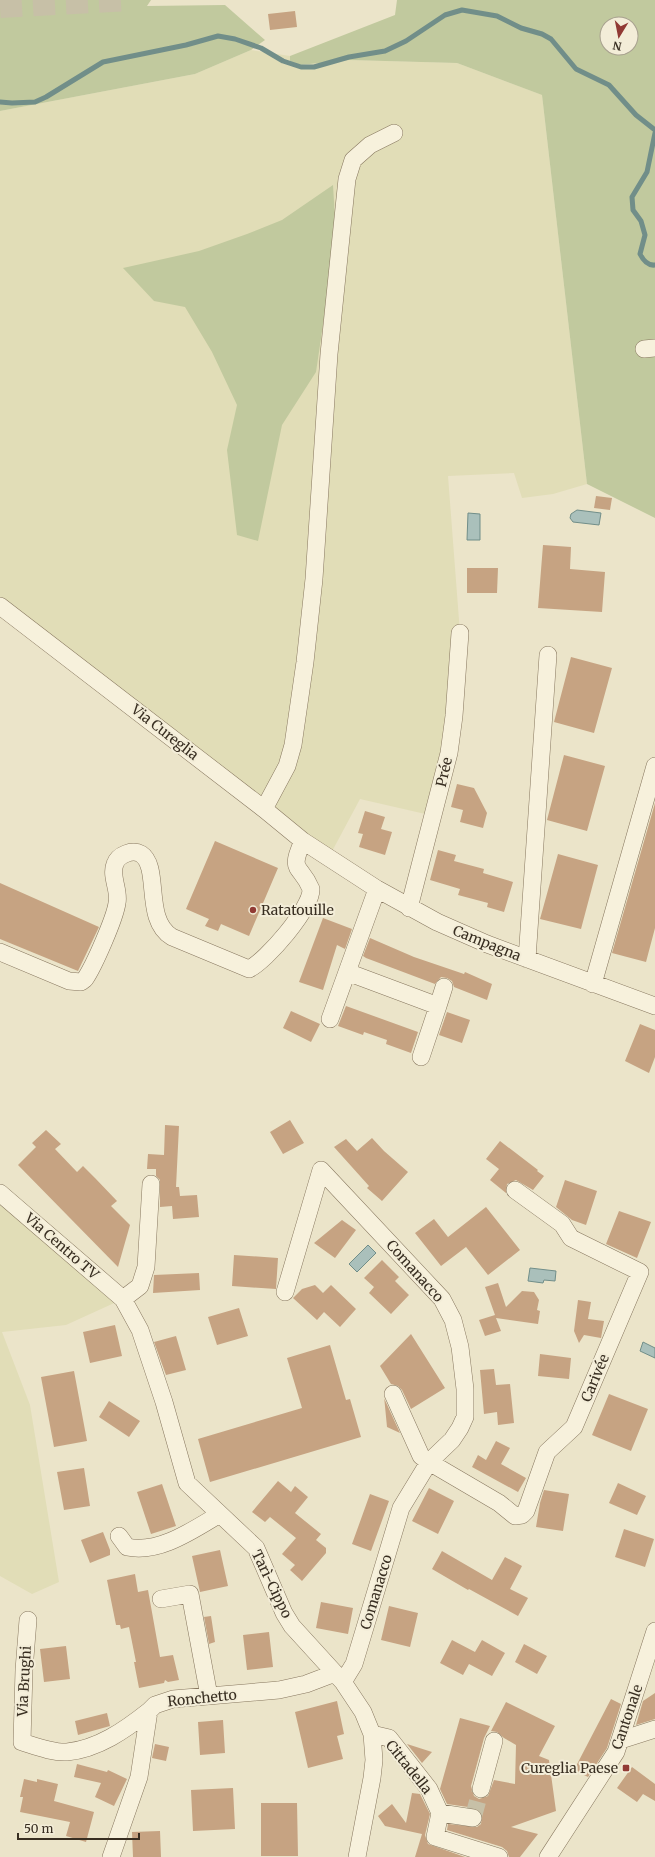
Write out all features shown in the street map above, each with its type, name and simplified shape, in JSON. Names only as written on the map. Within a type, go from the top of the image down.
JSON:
[{"type":"street","points":[[264,809],[287,766],[293,745],[305,662],[314,578],[329,354],[348,180],[353,160],[370,145],[394,133]]},
{"type":"street","name":"Via Cureglia","points":[[0,606],[264,809],[302,841],[329,857]]},
{"type":"street","name":"Prée","points":[[409,908],[449,753],[454,716],[460,633]]},
{"type":"street","points":[[527,959],[548,655]]},
{"type":"street","points":[[593,984],[655,766]]},
{"type":"street","points":[[0,952],[69,982],[81,982],[85,979],[118,902],[114,870],[115,864],[121,857],[134,852],[141,854],[148,864],[156,915],[160,925],[166,932],[172,937],[249,969],[266,956],[307,905],[311,889],[299,872],[295,863],[297,852],[302,841]]},
{"type":"street","name":"Campagna","points":[[329,857],[376,889],[409,908],[461,934],[655,1006]]},
{"type":"street","points":[[330,1019],[376,889]]},
{"type":"street","points":[[347,972],[438,1006]]},
{"type":"street","points":[[421,1057],[444,987]]},
{"type":"street","name":"Comanacco","points":[[286,1292],[321,1170],[442,1299],[454,1320],[460,1347],[465,1389],[464,1417],[460,1428],[452,1440],[429,1462],[401,1508],[354,1664],[339,1678]]},
{"type":"street","points":[[123,1299],[140,1286],[146,1267],[151,1184]]},
{"type":"street","name":"Carivée","points":[[429,1462],[499,1503],[515,1516],[522,1515],[526,1511],[547,1452],[574,1427],[640,1272],[571,1238],[562,1224],[515,1190]]},
{"type":"street","name":"Via Centro TV","points":[[0,1193],[123,1299]]},
{"type":"street","name":"Tarì-Cippo","points":[[123,1299],[140,1330],[164,1402],[187,1483],[256,1548],[284,1613],[292,1626],[339,1678],[363,1712],[372,1734],[374,1760],[357,1857]]},
{"type":"street","points":[[393,1394],[407,1421],[418,1451],[429,1462]]},
{"type":"street","points":[[119,1536],[127,1547],[138,1550],[174,1540],[220,1514]]},
{"type":"street","points":[[161,1600],[190,1594],[210,1696]]},
{"type":"street","name":"Via Brughi","points":[[28,1620],[24,1670],[22,1742],[60,1752],[74,1750],[108,1739],[122,1732],[149,1711]]},
{"type":"street","name":"Cantonale","points":[[548,1857],[611,1760],[621,1740],[655,1631]]},
{"type":"street","name":"Ronchetto","points":[[111,1857],[139,1777],[149,1711],[155,1705],[164,1701],[279,1690],[339,1678]]},
{"type":"street","points":[[621,1740],[655,1729]]},
{"type":"street","name":"Cittadella","points":[[372,1734],[389,1738],[429,1789],[440,1813]]},
{"type":"street","points":[[481,1789],[494,1741]]},
{"type":"street","points":[[473,1818],[440,1813],[436,1837],[499,1857]]},
{"type":"shaded area","points":[[251,50],[290,56],[291,66],[349,60],[457,63],[542,95],[587,484],[553,494],[522,498],[514,473],[448,476],[460,633],[434,816],[360,799],[329,857],[0,606],[0,111],[195,74]]},
{"type":"shaded area","points":[[0,1193],[123,1299],[66,1325],[2,1332],[30,1405],[59,1582],[32,1594],[0,1576]]},
{"type":"green space","points":[[0,0],[151,0],[147,6],[225,5],[265,40],[251,50],[195,74],[0,111]]},
{"type":"green space","points":[[397,0],[655,0],[655,518],[587,484],[542,95],[457,63],[349,60],[290,66],[290,56],[395,15]]},
{"type":"green space","points":[[333,185],[337,253],[325,311],[316,372],[282,425],[258,541],[237,535],[227,450],[237,405],[212,352],[185,307],[154,301],[123,268],[199,251],[247,234],[282,220]]},
{"type":"water","points":[[577,510],[601,513],[599,525],[573,522],[570,518],[571,514]]},
{"type":"water","points":[[468,513],[480,514],[480,540],[467,540]]},
{"type":"water","points":[[368,1245],[376,1253],[357,1272],[349,1264]]},
{"type":"water","points":[[530,1268],[556,1271],[555,1281],[544,1280],[543,1283],[528,1281]]},
{"type":"water","points":[[643,1342],[655,1348],[655,1358],[640,1351]]},
{"type":"building","points":[[295,11],[297,27],[270,30],[268,14]]},
{"type":"building","points":[[596,496],[612,498],[610,510],[594,508]]},
{"type":"building","points":[[543,545],[571,547],[570,569],[605,572],[602,612],[538,608]]},
{"type":"building","points":[[467,568],[498,568],[497,593],[467,593]]},
{"type":"building","points":[[571,657],[612,668],[594,733],[554,722]]},
{"type":"building","points":[[564,755],[605,766],[587,831],[547,820]]},
{"type":"building","points":[[457,784],[474,788],[487,813],[483,828],[460,822],[463,810],[451,807]]},
{"type":"building","points":[[655,803],[655,928],[646,962],[612,953]]},
{"type":"building","points":[[365,811],[385,817],[381,829],[392,832],[385,855],[359,847],[363,834],[358,833]]},
{"type":"building","points":[[215,841],[278,868],[249,936],[221,924],[218,931],[205,926],[209,919],[186,909]]},
{"type":"building","points":[[438,850],[456,855],[454,861],[484,869],[483,873],[513,882],[504,912],[487,907],[488,903],[458,895],[460,889],[430,880]]},
{"type":"building","points":[[558,854],[598,865],[581,929],[540,919]]},
{"type":"building","points":[[0,883],[99,927],[78,971],[0,939]]},
{"type":"building","points":[[323,918],[352,929],[345,949],[337,945],[323,990],[299,982]]},
{"type":"building","points":[[370,938],[414,957],[464,974],[465,972],[492,984],[487,1000],[454,987],[452,981],[447,978],[441,977],[435,984],[366,958],[363,956]]},
{"type":"building","points":[[346,1006],[418,1032],[411,1053],[386,1044],[387,1040],[364,1032],[363,1035],[338,1026]]},
{"type":"building","points":[[291,1011],[320,1024],[311,1042],[283,1028]]},
{"type":"building","points":[[447,1012],[470,1020],[462,1043],[439,1035]]},
{"type":"building","points":[[640,1024],[655,1030],[655,1057],[649,1073],[625,1061]]},
{"type":"building","points":[[290,1120],[304,1143],[283,1154],[270,1132]]},
{"type":"building","points":[[165,1125],[179,1126],[176,1187],[179,1187],[180,1196],[197,1195],[199,1217],[173,1219],[172,1206],[160,1207],[160,1180],[156,1176],[156,1169],[147,1169],[148,1154],[164,1155]]},
{"type":"building","points":[[46,1130],[61,1144],[55,1149],[77,1172],[83,1166],[117,1201],[111,1206],[130,1225],[118,1267],[18,1165],[36,1147],[32,1143]]},
{"type":"building","points":[[372,1138],[384,1151],[408,1172],[382,1201],[367,1188],[369,1186],[334,1147],[346,1139],[357,1151]]},
{"type":"building","points":[[500,1141],[544,1176],[533,1190],[516,1180],[507,1184],[506,1193],[490,1180],[499,1169],[486,1159]]},
{"type":"building","points":[[565,1180],[597,1191],[586,1225],[572,1220],[556,1207]]},
{"type":"building","points":[[486,1207],[520,1250],[488,1275],[466,1247],[441,1266],[415,1233],[434,1219],[448,1237]]},
{"type":"building","points":[[619,1211],[651,1222],[637,1258],[606,1244]]},
{"type":"building","points":[[342,1220],[356,1230],[335,1258],[314,1243]]},
{"type":"building","points":[[234,1255],[278,1258],[276,1289],[232,1286]]},
{"type":"building","points":[[382,1260],[399,1277],[395,1281],[409,1295],[391,1314],[369,1293],[374,1287],[364,1278]]},
{"type":"building","points":[[199,1273],[200,1290],[153,1293],[154,1275]]},
{"type":"building","points":[[498,1283],[506,1307],[522,1291],[534,1292],[539,1300],[537,1310],[540,1311],[538,1324],[496,1318],[501,1331],[485,1336],[479,1320],[495,1315],[485,1287]]},
{"type":"building","points":[[315,1285],[323,1293],[331,1285],[356,1309],[340,1327],[324,1312],[317,1320],[293,1298],[302,1289]]},
{"type":"building","points":[[578,1300],[591,1302],[588,1319],[604,1321],[601,1338],[584,1335],[579,1343],[574,1331]]},
{"type":"building","points":[[239,1308],[248,1336],[217,1345],[208,1317]]},
{"type":"building","points":[[115,1325],[122,1356],[90,1363],[83,1332]]},
{"type":"building","points":[[411,1334],[445,1388],[411,1409],[402,1390],[398,1386],[391,1384],[380,1366]]},
{"type":"building","points":[[176,1336],[186,1370],[166,1375],[154,1342]]},
{"type":"building","points":[[330,1345],[346,1400],[350,1399],[361,1437],[210,1482],[198,1439],[302,1408],[287,1358]]},
{"type":"building","points":[[540,1354],[571,1358],[569,1379],[538,1376]]},
{"type":"building","points":[[494,1369],[496,1385],[510,1384],[514,1423],[498,1425],[497,1412],[484,1414],[480,1370]]},
{"type":"building","points":[[74,1371],[87,1441],[54,1447],[41,1377]]},
{"type":"building","points":[[609,1394],[648,1409],[631,1451],[592,1435]]},
{"type":"building","points":[[384,1399],[400,1433],[387,1427]]},
{"type":"building","points":[[109,1401],[140,1421],[129,1437],[99,1417]]},
{"type":"building","points":[[496,1441],[510,1448],[501,1464],[526,1478],[518,1492],[472,1467],[478,1455],[486,1460]]},
{"type":"building","points":[[84,1468],[90,1506],[64,1510],[57,1472]]},
{"type":"building","points":[[278,1481],[291,1492],[295,1486],[308,1497],[295,1513],[321,1534],[316,1540],[326,1548],[326,1553],[302,1581],[290,1570],[295,1565],[282,1554],[296,1538],[270,1517],[265,1522],[252,1512]]},
{"type":"building","points":[[618,1483],[646,1496],[637,1515],[609,1503]]},
{"type":"building","points":[[162,1484],[176,1526],[151,1534],[137,1492]]},
{"type":"building","points":[[429,1488],[454,1501],[438,1534],[412,1521]]},
{"type":"building","points":[[544,1490],[569,1494],[563,1531],[536,1527]]},
{"type":"building","points":[[370,1494],[389,1501],[371,1551],[352,1544]]},
{"type":"building","points":[[624,1529],[654,1539],[645,1567],[615,1557]]},
{"type":"building","points":[[103,1532],[110,1550],[110,1555],[90,1563],[81,1540]]},
{"type":"building","points":[[220,1550],[228,1586],[200,1592],[192,1556]]},
{"type":"building","points":[[442,1551],[492,1580],[505,1557],[522,1566],[510,1589],[528,1598],[518,1616],[432,1569]]},
{"type":"building","points":[[135,1574],[138,1592],[148,1590],[160,1657],[173,1655],[179,1680],[168,1682],[165,1680],[164,1683],[139,1688],[134,1662],[136,1662],[129,1627],[121,1629],[120,1625],[116,1625],[107,1580]]},
{"type":"building","points":[[321,1602],[353,1608],[348,1634],[316,1628]]},
{"type":"building","points":[[389,1606],[418,1613],[410,1647],[381,1640]]},
{"type":"building","points":[[211,1616],[215,1642],[209,1644],[204,1617]]},
{"type":"building","points":[[269,1632],[273,1667],[247,1670],[243,1635]]},
{"type":"building","points":[[452,1640],[475,1652],[482,1640],[505,1653],[492,1676],[469,1664],[463,1675],[440,1663]]},
{"type":"building","points":[[524,1644],[547,1656],[537,1674],[515,1662]]},
{"type":"building","points":[[66,1646],[70,1679],[44,1682],[40,1649]]},
{"type":"building","points":[[655,1693],[655,1719],[636,1725],[643,1701]]},
{"type":"building","points":[[611,1699],[621,1704],[607,1748],[588,1777],[574,1770]]},
{"type":"building","points":[[337,1701],[344,1734],[337,1736],[343,1759],[308,1768],[295,1712]]},
{"type":"building","points":[[506,1702],[555,1726],[539,1756],[549,1760],[556,1811],[511,1827],[538,1834],[520,1857],[509,1857],[507,1851],[502,1847],[447,1830],[448,1824],[477,1827],[481,1824],[482,1815],[475,1808],[447,1804],[440,1789],[460,1718],[490,1726],[484,1738],[471,1786],[474,1796],[479,1799],[488,1796],[494,1780],[515,1784],[516,1745],[497,1732],[491,1731]]},
{"type":"building","points":[[107,1713],[110,1726],[78,1735],[75,1721]]},
{"type":"building","points":[[223,1720],[225,1753],[200,1755],[198,1722]]},
{"type":"building","points":[[155,1744],[169,1747],[166,1761],[152,1758]]},
{"type":"building","points":[[407,1744],[432,1752],[422,1763]]},
{"type":"building","points":[[77,1764],[107,1772],[108,1770],[127,1779],[114,1806],[95,1797],[101,1783],[74,1777]]},
{"type":"building","points":[[632,1767],[655,1784],[655,1801],[643,1794],[637,1802],[617,1788]]},
{"type":"building","points":[[24,1779],[37,1782],[37,1779],[58,1784],[54,1801],[94,1812],[86,1842],[66,1836],[70,1822],[20,1812],[23,1797],[20,1797]]},
{"type":"building","points":[[233,1788],[235,1829],[193,1831],[191,1790]]},
{"type":"building","points":[[412,1793],[420,1794],[430,1814],[425,1835],[428,1844],[465,1857],[415,1857],[422,1834],[385,1826],[378,1816],[392,1804],[406,1823]]},
{"type":"building","points":[[261,1803],[297,1803],[298,1856],[261,1856]]},
{"type":"building","points":[[160,1831],[161,1857],[133,1857],[132,1832]]},
{"type":"waterway","points":[[0,102],[35,102],[46,97],[103,62],[186,45],[218,36],[235,39],[261,48],[283,61],[301,67],[314,67],[349,57],[385,51],[406,41],[445,15],[462,10],[497,16],[521,28],[542,34],[551,39],[576,69],[609,85],[636,115],[655,130]]},
{"type":"waterway","points":[[655,133],[647,172],[632,197],[633,210],[641,221],[645,235],[640,254],[650,265],[655,265]]},
{"type":"tunnel","points":[[0,7],[130,0]]},
{"type":"tunnel","points":[[473,1818],[481,1789]]},
{"type":"place","name":"Ratatouille","points":[[253,910]]},
{"type":"place","name":"Cureglia Paese","points":[[626,1768]]}]
